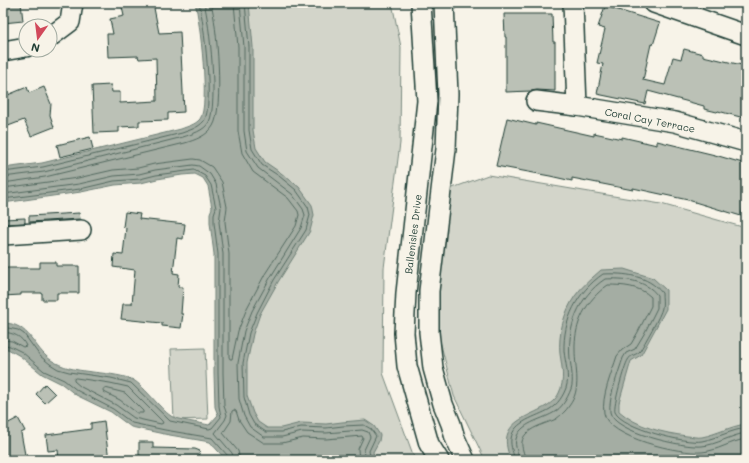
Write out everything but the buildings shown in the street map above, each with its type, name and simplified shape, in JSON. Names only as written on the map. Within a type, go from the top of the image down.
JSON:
[{"type":"street","points":[[58,31],[70,22],[73,3]]},
{"type":"street","name":"Ballenisles Drive","points":[[421,3],[427,101],[406,293],[404,333],[407,366],[435,455]]},
{"type":"street","points":[[444,3],[448,94],[446,149],[429,291],[428,332],[433,368],[443,404],[455,438],[465,460]]},
{"type":"street","points":[[573,3],[577,106]]},
{"type":"street","points":[[654,3],[746,35]]},
{"type":"street","points":[[3,51],[18,48]]},
{"type":"street","name":"Coral Cay Terrace","points":[[536,101],[675,122],[746,142]]},
{"type":"street","points":[[3,235],[80,230]]},
{"type":"street","points":[[451,424],[477,460]]},
{"type":"shaded area","points":[[205,3],[392,3],[401,47],[400,143],[384,268],[383,373],[415,460],[230,460]]},
{"type":"shaded area","points":[[488,175],[661,204],[746,228],[746,460],[485,460],[454,396],[438,333],[436,284],[447,190]]},
{"type":"shaded area","points":[[205,348],[208,419],[174,420],[171,349]]},
{"type":"water","points":[[195,3],[249,3],[253,47],[253,130],[256,148],[265,162],[299,187],[312,205],[314,215],[310,231],[260,314],[253,334],[247,363],[247,396],[253,413],[258,422],[267,428],[281,428],[301,423],[326,424],[365,420],[374,426],[380,435],[379,441],[373,452],[375,460],[226,460],[210,442],[131,427],[111,412],[76,395],[62,384],[42,374],[20,356],[8,349],[3,349],[3,323],[12,324],[25,332],[45,355],[60,365],[80,370],[122,376],[135,381],[171,416],[209,425],[218,415],[215,407],[214,373],[214,254],[210,223],[210,213],[212,208],[208,186],[203,178],[195,174],[182,175],[141,183],[115,185],[81,192],[3,203],[3,168],[42,163],[181,129],[194,124],[200,119],[203,111],[204,81],[199,26]]},
{"type":"water","points":[[624,269],[653,278],[666,290],[666,309],[641,355],[631,361],[619,403],[619,411],[626,417],[642,425],[669,433],[696,437],[708,436],[735,426],[746,424],[746,460],[511,460],[507,444],[508,433],[514,425],[523,418],[553,401],[561,388],[562,374],[560,339],[565,316],[571,302],[587,282],[601,270]]}]
